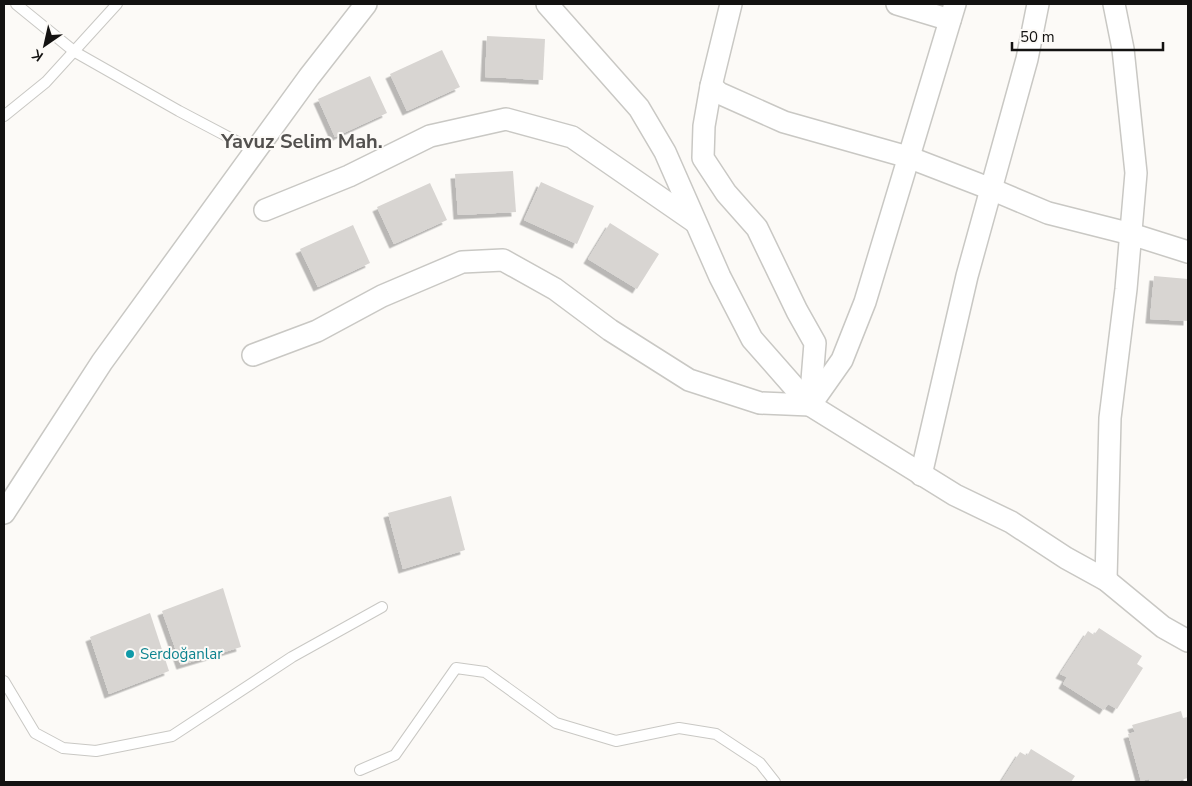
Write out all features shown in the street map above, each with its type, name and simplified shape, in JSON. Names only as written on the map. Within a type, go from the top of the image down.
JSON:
[{"type":"street","points":[[4,513],[102,362],[255,151],[366,4]]},
{"type":"street","points":[[547,4],[639,108],[665,152],[696,223],[752,339],[810,405],[921,475],[955,495],[1011,522],[1066,558],[1106,580],[1163,627],[1188,642]]},
{"type":"street","points":[[731,4],[704,126],[703,158],[726,192],[757,228],[796,311],[815,343],[810,405]]},
{"type":"street","points":[[810,405],[842,360],[865,302],[953,12],[897,4]]},
{"type":"street","points":[[921,475],[968,276],[1027,59],[1038,4]]},
{"type":"street","points":[[1106,580],[1110,418],[1136,173],[1123,50],[1114,4]]},
{"type":"street","points":[[712,86],[719,93],[784,122],[908,158],[1048,213],[1131,234],[1188,252]]},
{"type":"street","points":[[265,210],[349,176],[430,136],[506,119],[572,137],[696,223]]},
{"type":"street","points":[[252,355],[317,331],[382,296],[462,262],[503,260],[555,290],[610,330],[689,380],[760,403],[810,405]]},
{"type":"lane","points":[[16,4],[75,52],[179,111],[255,151]]},
{"type":"lane","points":[[4,116],[46,82],[117,4]]},
{"type":"lane","points":[[4,682],[34,733],[62,748],[96,751],[172,736],[292,657],[382,607]]},
{"type":"lane","points":[[360,770],[395,755],[456,668],[485,672],[556,722],[616,741],[679,728],[716,734],[760,763],[775,782]]},
{"type":"building","points":[[487,36],[545,39],[543,80],[485,77]]},
{"type":"building","points":[[442,50],[460,87],[407,111],[390,74]]},
{"type":"building","points":[[370,76],[387,113],[335,137],[318,99]]},
{"type":"building","points":[[513,171],[516,212],[458,215],[455,174]]},
{"type":"building","points":[[541,182],[594,206],[577,244],[524,220]]},
{"type":"building","points":[[430,183],[447,220],[394,244],[377,207]]},
{"type":"building","points":[[610,223],[659,254],[637,289],[588,259]]},
{"type":"building","points":[[353,225],[370,263],[318,287],[300,249]]},
{"type":"building","points":[[1154,276],[1188,279],[1188,321],[1150,319]]},
{"type":"building","points":[[451,496],[465,550],[403,569],[388,513]]},
{"type":"building","name":"Serdoğanlar","points":[[223,588],[241,647],[181,665],[162,611]]},
{"type":"building","name":"Serdoğanlar","points":[[150,613],[169,671],[109,694],[90,637]]},
{"type":"building","points":[[1099,628],[1142,656],[1137,664],[1143,668],[1117,709],[1108,704],[1104,710],[1063,684],[1067,677],[1060,674],[1088,631],[1094,635]]},
{"type":"building","points":[[1181,711],[1183,718],[1188,717],[1188,778],[1173,782],[1150,782],[1149,779],[1141,781],[1128,734],[1135,732],[1132,725]]},
{"type":"building","points":[[1031,749],[1075,776],[1071,782],[1001,782],[1020,752],[1027,756]]},
{"type":"place","name":"Serdoğanlar","points":[[130,654]]},
{"type":"district","name":"Yavuz Selim Mah.","points":[[302,141]]}]
